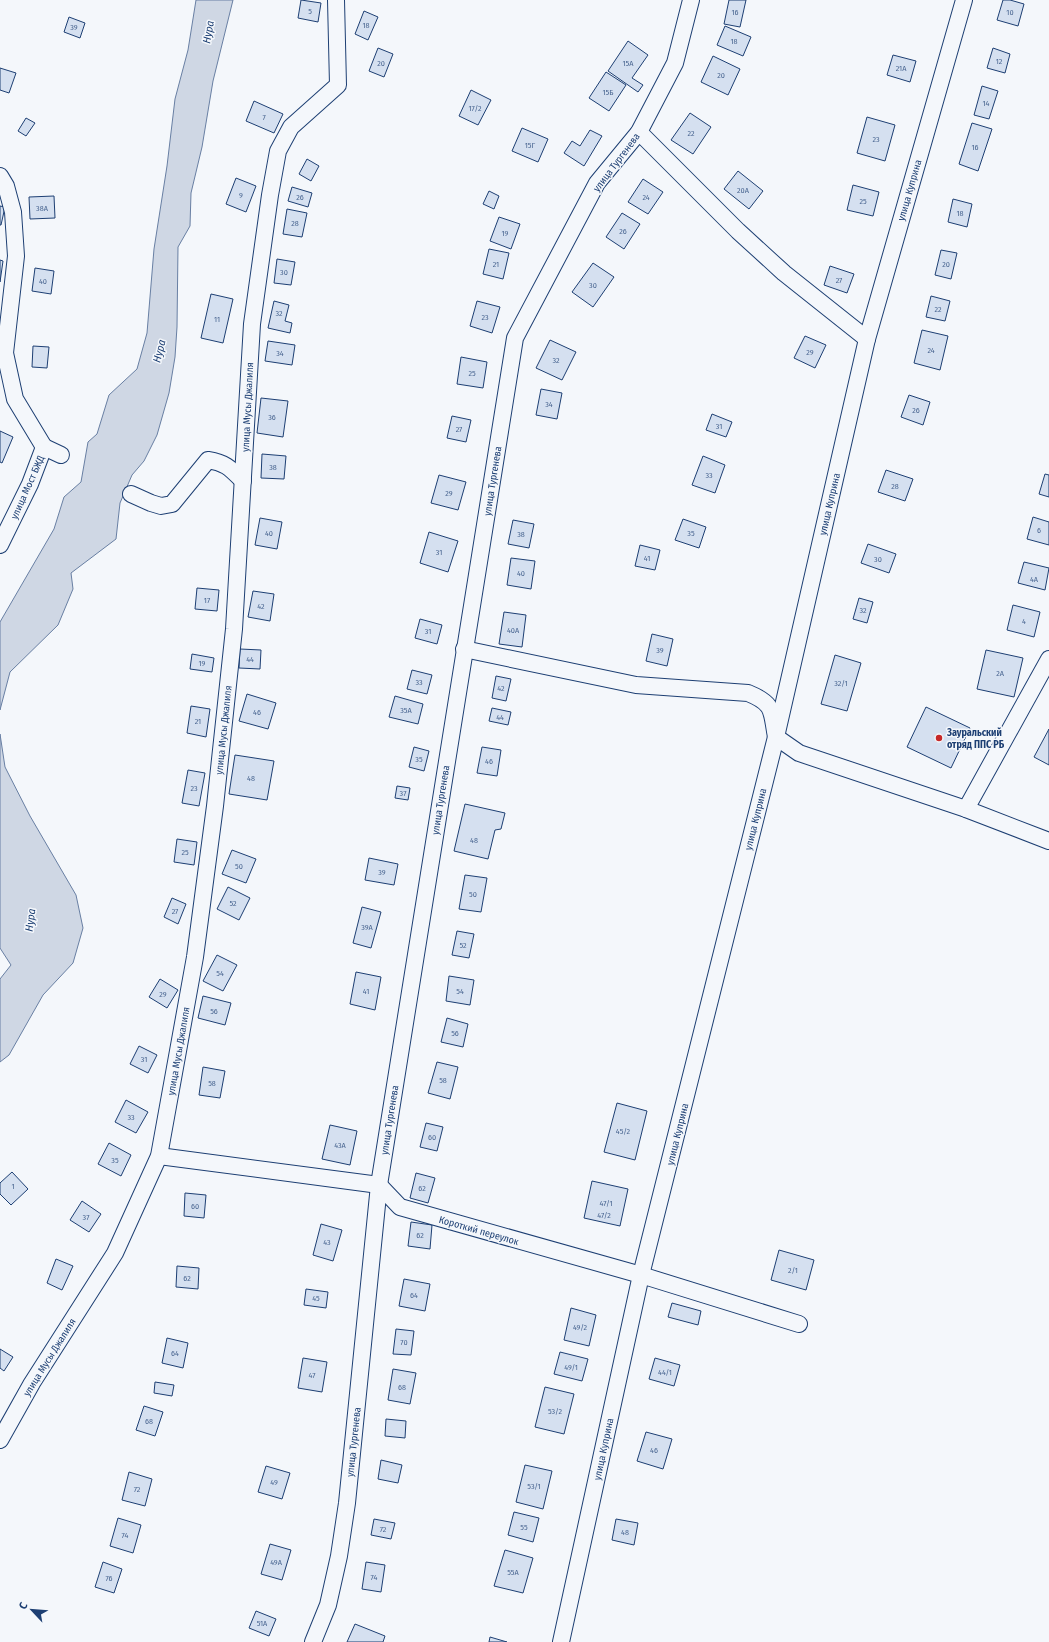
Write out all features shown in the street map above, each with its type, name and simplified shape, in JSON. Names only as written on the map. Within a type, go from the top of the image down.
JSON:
[{"type":"street","name":"улица Мусы Джалиля","points":[[0,1440],[32,1383],[115,1253],[159,1156],[195,957],[215,806],[234,629],[252,324],[270,194],[278,152],[291,127],[338,85],[336,0]]},
{"type":"street","name":"улица Тургенева","points":[[313,1642],[328,1605],[339,1556],[347,1503],[379,1185],[515,338],[597,183],[639,132],[675,63],[691,0]]},
{"type":"street","name":"улица Куприна","points":[[561,1642],[641,1275],[776,738],[867,339],[964,0]]},
{"type":"street","points":[[639,132],[738,231],[773,263],[867,339]]},
{"type":"street","name":"улица Мост БЖД","points":[[0,176],[6,186],[13,212],[16,256],[5,354],[15,399],[44,447],[30,484],[0,545]]},
{"type":"street","points":[[44,447],[60,455]]},
{"type":"street","points":[[131,494],[156,505],[161,506],[172,504],[208,460],[220,462],[229,466],[243,481]]},
{"type":"street","points":[[464,649],[636,685],[748,692],[762,698],[770,706],[776,738],[799,753],[966,809],[1049,840]]},
{"type":"street","points":[[966,809],[1049,659]]},
{"type":"street","points":[[159,1156],[379,1185]]},
{"type":"street","name":"Короткий переулок","points":[[379,1185],[400,1207],[641,1275],[799,1324]]},
{"type":"water","name":"Нура","points":[[196,0],[233,0],[213,81],[202,147],[191,193],[190,226],[178,247],[177,327],[175,357],[169,393],[157,435],[144,461],[132,475],[120,503],[116,539],[71,573],[73,589],[58,625],[10,672],[0,710],[0,622],[54,529],[64,497],[81,482],[88,442],[97,434],[109,395],[137,369],[147,333],[154,249],[167,166],[175,99],[188,50]]},
{"type":"water","name":"Нура","points":[[0,734],[5,767],[30,816],[76,895],[83,928],[73,963],[43,995],[9,1055],[0,1062],[0,979],[11,965],[0,948]]},
{"type":"building","points":[[301,0],[321,3],[318,22],[298,18]]},
{"type":"building","points":[[729,0],[746,0],[740,27],[724,24]]},
{"type":"building","points":[[1003,0],[1010,0],[1024,4],[1018,26],[997,20]]},
{"type":"building","points":[[364,11],[378,17],[368,40],[355,34]]},
{"type":"building","points":[[69,17],[85,23],[80,38],[64,32]]},
{"type":"building","points":[[725,26],[751,37],[743,56],[717,45]]},
{"type":"building","points":[[628,41],[648,55],[632,78],[643,85],[638,92],[608,71]]},
{"type":"building","points":[[378,48],[393,54],[384,77],[369,71]]},
{"type":"building","points":[[993,48],[1010,54],[1005,73],[987,68]]},
{"type":"building","points":[[893,55],[916,61],[910,82],[887,75]]},
{"type":"building","points":[[713,56],[740,69],[728,95],[701,82]]},
{"type":"building","points":[[0,68],[16,73],[9,93],[0,90]]},
{"type":"building","points":[[606,72],[626,85],[609,111],[589,98]]},
{"type":"building","points":[[982,86],[998,91],[989,119],[974,115]]},
{"type":"building","points":[[471,90],[491,100],[478,125],[459,116]]},
{"type":"building","points":[[254,101],[283,114],[274,133],[246,121]]},
{"type":"building","points":[[690,113],[711,127],[693,154],[671,140]]},
{"type":"building","points":[[867,117],[895,125],[885,161],[857,153]]},
{"type":"building","points":[[26,118],[35,123],[26,136],[18,131]]},
{"type":"building","points":[[972,123],[992,129],[978,171],[959,164]]},
{"type":"building","points":[[522,128],[548,139],[538,162],[512,151]]},
{"type":"building","points":[[590,130],[602,136],[584,166],[564,153],[572,141],[580,146]]},
{"type":"building","points":[[307,159],[319,166],[311,181],[299,174]]},
{"type":"building","points":[[738,171],[763,191],[749,209],[724,189]]},
{"type":"building","points":[[236,178],[256,186],[246,212],[226,204]]},
{"type":"building","points":[[643,179],[663,192],[648,214],[628,202]]},
{"type":"building","points":[[853,185],[879,192],[873,216],[847,210]]},
{"type":"building","points":[[292,187],[312,193],[308,207],[288,201]]},
{"type":"building","points":[[489,191],[499,196],[494,209],[483,204]]},
{"type":"building","points":[[54,196],[55,218],[30,219],[29,197]]},
{"type":"building","points":[[953,199],[972,204],[967,227],[948,222]]},
{"type":"building","points":[[0,206],[5,207],[1,225],[0,225]]},
{"type":"building","points":[[287,209],[307,213],[302,237],[283,234]]},
{"type":"building","points":[[622,213],[640,224],[624,249],[606,237]]},
{"type":"building","points":[[499,217],[520,224],[511,249],[490,241]]},
{"type":"building","points":[[489,249],[509,253],[503,279],[483,274]]},
{"type":"building","points":[[941,250],[957,253],[951,279],[935,275]]},
{"type":"building","points":[[277,259],[295,262],[291,285],[274,283]]},
{"type":"building","points":[[0,260],[3,261],[0,282]]},
{"type":"building","points":[[593,263],[614,277],[593,307],[572,292]]},
{"type":"building","points":[[830,266],[854,274],[847,293],[824,285]]},
{"type":"building","points":[[35,268],[54,271],[51,294],[32,291]]},
{"type":"building","points":[[211,294],[233,299],[223,343],[201,338]]},
{"type":"building","points":[[931,296],[950,301],[945,321],[926,317]]},
{"type":"building","points":[[274,301],[289,305],[285,321],[292,323],[290,333],[268,328]]},
{"type":"building","points":[[477,301],[500,307],[492,333],[470,326]]},
{"type":"building","points":[[922,330],[948,336],[940,370],[914,363]]},
{"type":"building","points":[[805,336],[826,345],[815,368],[794,358]]},
{"type":"building","points":[[550,340],[576,352],[562,380],[536,368]]},
{"type":"building","points":[[268,341],[295,345],[292,365],[265,361]]},
{"type":"building","points":[[33,346],[49,347],[47,368],[32,367]]},
{"type":"building","points":[[461,357],[487,362],[483,388],[457,384]]},
{"type":"building","points":[[541,389],[562,393],[557,419],[536,415]]},
{"type":"building","points":[[909,395],[930,402],[923,425],[901,417]]},
{"type":"building","points":[[261,398],[288,401],[283,437],[257,433]]},
{"type":"building","points":[[712,414],[732,422],[726,437],[706,430]]},
{"type":"building","points":[[452,416],[471,420],[466,442],[447,438]]},
{"type":"building","points":[[0,431],[13,437],[2,463],[0,462]]},
{"type":"building","points":[[262,454],[286,456],[284,479],[261,478]]},
{"type":"building","points":[[703,456],[725,465],[715,493],[692,485]]},
{"type":"building","points":[[886,470],[913,479],[905,501],[878,492]]},
{"type":"building","points":[[1045,474],[1049,475],[1049,497],[1039,494]]},
{"type":"building","points":[[439,475],[466,482],[458,510],[431,503]]},
{"type":"building","points":[[1033,517],[1049,522],[1049,545],[1027,539]]},
{"type":"building","points":[[260,518],[282,522],[277,549],[255,545]]},
{"type":"building","points":[[683,519],[706,527],[699,548],[675,540]]},
{"type":"building","points":[[513,520],[534,524],[529,548],[508,544]]},
{"type":"building","points":[[429,532],[458,541],[448,572],[420,563]]},
{"type":"building","points":[[868,544],[896,554],[889,573],[861,563]]},
{"type":"building","points":[[640,545],[660,550],[655,570],[635,566]]},
{"type":"building","points":[[511,558],[535,561],[531,589],[507,585]]},
{"type":"building","points":[[1024,562],[1049,568],[1045,590],[1018,583]]},
{"type":"building","points":[[197,588],[219,590],[217,611],[195,609]]},
{"type":"building","points":[[253,591],[274,594],[270,621],[248,617]]},
{"type":"building","points":[[859,598],[873,602],[867,623],[853,619]]},
{"type":"building","points":[[1013,605],[1040,612],[1034,637],[1007,630]]},
{"type":"building","points":[[504,612],[526,615],[522,647],[499,644]]},
{"type":"building","points":[[420,619],[442,625],[437,644],[415,638]]},
{"type":"building","points":[[652,634],[673,639],[667,666],[646,661]]},
{"type":"building","points":[[240,649],[261,650],[260,669],[239,668]]},
{"type":"building","points":[[986,650],[1023,658],[1014,697],[977,689]]},
{"type":"building","points":[[192,654],[214,658],[212,672],[190,669]]},
{"type":"building","points":[[835,655],[861,663],[847,711],[821,704]]},
{"type":"building","points":[[412,670],[432,675],[427,694],[407,689]]},
{"type":"building","points":[[496,676],[511,679],[506,701],[492,698]]},
{"type":"building","points":[[247,694],[276,703],[268,729],[239,721]]},
{"type":"building","points":[[395,696],[423,704],[418,724],[389,717]]},
{"type":"building","points":[[191,706],[210,709],[206,737],[187,733]]},
{"type":"building","name":"Зауральский отряд ППС РБ","points":[[926,707],[970,728],[951,768],[907,747]]},
{"type":"building","points":[[492,708],[511,712],[508,725],[489,721]]},
{"type":"building","points":[[1049,729],[1049,765],[1034,757]]},
{"type":"building","points":[[414,747],[429,751],[424,771],[409,767]]},
{"type":"building","points":[[482,747],[501,750],[497,776],[477,773]]},
{"type":"building","points":[[235,755],[274,761],[267,800],[229,794]]},
{"type":"building","points":[[188,770],[205,773],[199,806],[182,803]]},
{"type":"building","points":[[397,786],[410,788],[408,800],[395,798]]},
{"type":"building","points":[[465,804],[505,813],[501,829],[495,830],[488,859],[454,851]]},
{"type":"building","points":[[177,839],[197,842],[194,865],[174,862]]},
{"type":"building","points":[[232,850],[256,859],[246,883],[222,874]]},
{"type":"building","points":[[369,858],[398,864],[394,885],[365,880]]},
{"type":"building","points":[[465,875],[487,878],[481,912],[459,909]]},
{"type":"building","points":[[228,887],[250,898],[239,920],[217,909]]},
{"type":"building","points":[[172,898],[186,904],[178,924],[164,917]]},
{"type":"building","points":[[362,907],[381,912],[371,948],[353,943]]},
{"type":"building","points":[[457,931],[474,934],[469,958],[452,955]]},
{"type":"building","points":[[217,955],[237,965],[223,991],[203,981]]},
{"type":"building","points":[[356,972],[381,977],[375,1010],[350,1004]]},
{"type":"building","points":[[449,976],[474,980],[470,1005],[446,1001]]},
{"type":"building","points":[[160,979],[178,990],[167,1008],[149,997]]},
{"type":"building","points":[[203,996],[231,1003],[225,1025],[198,1018]]},
{"type":"building","points":[[447,1018],[468,1024],[463,1047],[441,1042]]},
{"type":"building","points":[[139,1046],[157,1055],[148,1073],[130,1064]]},
{"type":"building","points":[[437,1062],[458,1067],[450,1099],[428,1093]]},
{"type":"building","points":[[203,1067],[225,1071],[220,1098],[199,1095]]},
{"type":"building","points":[[126,1100],[148,1112],[136,1133],[115,1122]]},
{"type":"building","points":[[617,1103],[647,1111],[635,1160],[604,1152]]},
{"type":"building","points":[[426,1123],[443,1127],[437,1151],[420,1147]]},
{"type":"building","points":[[330,1125],[357,1131],[350,1165],[322,1159]]},
{"type":"building","points":[[109,1143],[131,1155],[121,1176],[98,1164]]},
{"type":"building","points":[[12,1172],[28,1189],[11,1205],[0,1194],[0,1183]]},
{"type":"building","points":[[416,1173],[435,1178],[428,1203],[410,1198]]},
{"type":"building","points":[[592,1181],[628,1189],[620,1226],[584,1218]]},
{"type":"building","points":[[185,1193],[206,1195],[204,1218],[184,1216]]},
{"type":"building","points":[[82,1201],[101,1214],[89,1232],[70,1220]]},
{"type":"building","points":[[411,1222],[432,1225],[430,1249],[408,1246]]},
{"type":"building","points":[[321,1224],[342,1230],[333,1261],[313,1255]]},
{"type":"building","points":[[779,1250],[814,1260],[806,1290],[771,1280]]},
{"type":"building","points":[[56,1259],[73,1266],[62,1290],[47,1283]]},
{"type":"building","points":[[177,1266],[199,1268],[198,1289],[176,1287]]},
{"type":"building","points":[[404,1279],[430,1284],[425,1311],[399,1306]]},
{"type":"building","points":[[306,1289],[328,1292],[326,1308],[304,1305]]},
{"type":"building","points":[[672,1303],[701,1311],[698,1325],[668,1317]]},
{"type":"building","points":[[571,1308],[596,1315],[589,1346],[564,1340]]},
{"type":"building","points":[[396,1329],[414,1331],[411,1355],[393,1354]]},
{"type":"building","points":[[167,1338],[188,1343],[183,1368],[162,1363]]},
{"type":"building","points":[[0,1349],[13,1357],[4,1371],[0,1368]]},
{"type":"building","points":[[560,1352],[588,1359],[582,1381],[554,1374]]},
{"type":"building","points":[[303,1358],[327,1362],[322,1392],[298,1388]]},
{"type":"building","points":[[655,1358],[680,1365],[674,1386],[649,1379]]},
{"type":"building","points":[[393,1369],[416,1373],[410,1404],[388,1400]]},
{"type":"building","points":[[155,1382],[174,1385],[172,1396],[154,1393]]},
{"type":"building","points":[[545,1387],[574,1394],[564,1434],[535,1427]]},
{"type":"building","points":[[144,1406],[163,1412],[155,1436],[136,1430]]},
{"type":"building","points":[[386,1419],[406,1421],[405,1438],[385,1436]]},
{"type":"building","points":[[646,1432],[672,1439],[663,1469],[637,1461]]},
{"type":"building","points":[[381,1460],[402,1465],[398,1483],[378,1479]]},
{"type":"building","points":[[525,1465],[552,1471],[543,1509],[516,1502]]},
{"type":"building","points":[[266,1466],[290,1473],[282,1499],[258,1492]]},
{"type":"building","points":[[129,1472],[152,1479],[145,1506],[122,1500]]},
{"type":"building","points":[[514,1512],[539,1518],[533,1542],[508,1535]]},
{"type":"building","points":[[118,1518],[141,1525],[133,1553],[110,1546]]},
{"type":"building","points":[[374,1519],[395,1523],[391,1539],[371,1535]]},
{"type":"building","points":[[616,1519],[638,1523],[634,1545],[612,1540]]},
{"type":"building","points":[[270,1544],[291,1550],[282,1580],[261,1574]]},
{"type":"building","points":[[505,1550],[533,1558],[523,1593],[494,1586]]},
{"type":"building","points":[[103,1562],[122,1569],[114,1593],[95,1587]]},
{"type":"building","points":[[366,1562],[385,1565],[381,1592],[362,1589]]},
{"type":"building","points":[[256,1611],[276,1619],[269,1636],[249,1628]]},
{"type":"building","points":[[355,1624],[385,1636],[383,1642],[347,1642]]},
{"type":"building","points":[[490,1637],[507,1642],[489,1642]]},
{"type":"place","name":"Зауральский отряд ППС РБ","points":[[939,738]]}]
